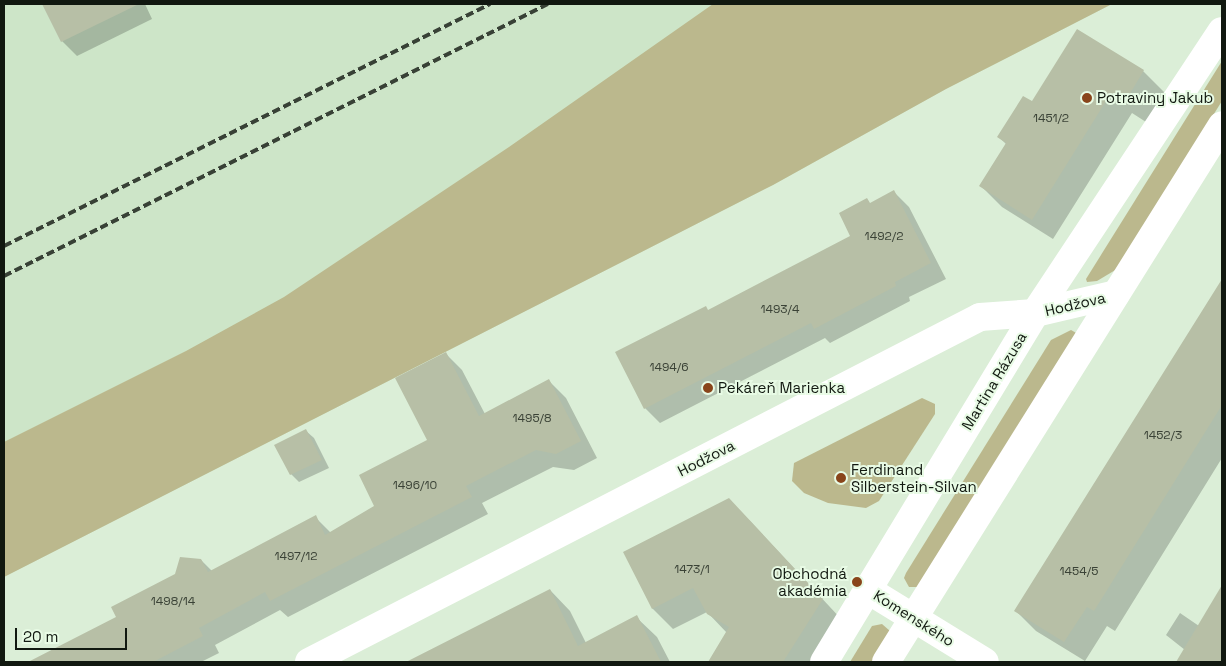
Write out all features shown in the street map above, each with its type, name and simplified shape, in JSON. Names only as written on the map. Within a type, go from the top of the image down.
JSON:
[{"type":"street","name":"Martina Rázusa","points":[[824,662],[1035,313],[1222,30]]},
{"type":"street","points":[[886,662],[1222,125]]},
{"type":"street","name":"Hodžova","points":[[309,662],[980,316],[1035,313],[1116,294]]},
{"type":"street","name":"Komenského","points":[[868,590],[985,662]]},
{"type":"shaded area","points":[[4,4],[1112,4],[946,89],[773,185],[4,577]]},
{"type":"shaded area","points":[[713,4],[1112,4],[946,89],[773,185],[4,577],[4,442],[186,351],[284,297],[509,147]]},
{"type":"shaded area","points":[[1222,61],[1222,101],[1117,269],[1097,281],[1087,282],[1086,279]]},
{"type":"shaded area","points":[[1071,330],[1078,334],[919,587],[909,587],[904,578],[906,573],[1051,340]]},
{"type":"shaded area","points":[[922,398],[935,404],[935,414],[879,501],[866,508],[828,503],[804,493],[792,481],[794,463]]},
{"type":"shaded area","points":[[882,624],[890,631],[874,662],[850,662],[872,626]]},
{"type":"building","points":[[42,4],[139,4],[61,42]]},
{"type":"building","points":[[1077,29],[1144,70],[1125,102],[1111,93],[1032,220],[979,186],[1006,143],[997,137],[1023,96],[1032,101]]},
{"type":"building","points":[[894,190],[931,263],[895,282],[896,286],[814,329],[811,323],[644,409],[615,352],[706,306],[708,310],[850,236],[839,213],[867,198],[870,203]]},
{"type":"building","points":[[1222,279],[1222,405],[1094,611],[1087,607],[1064,642],[1014,611]]},
{"type":"building","points":[[446,352],[479,416],[549,379],[581,441],[556,454],[536,450],[466,486],[472,497],[270,601],[265,592],[199,628],[203,636],[153,662],[28,662],[116,617],[111,607],[175,574],[180,557],[201,559],[208,572],[316,515],[325,535],[374,506],[359,475],[427,440],[395,378]]},
{"type":"building","points":[[306,429],[322,460],[290,475],[274,445]]},
{"type":"building","points":[[729,498],[823,599],[783,662],[708,662],[729,627],[707,614],[693,588],[652,609],[623,552]]},
{"type":"building","points":[[1222,585],[1222,662],[1176,662]]},
{"type":"building","points":[[550,589],[578,646],[637,615],[661,662],[406,662]]},
{"type":"railway","points":[[4,246],[490,4]]},
{"type":"railway","points":[[4,276],[548,4]]},
{"type":"place","name":"Potraviny Jakub","points":[[1087,98]]},
{"type":"place","name":"Pekáreň Marienka","points":[[708,388]]},
{"type":"place","name":"Ferdinand Silberstein-Silvan","points":[[841,478]]},
{"type":"place","name":"Obchodná akadémia","points":[[857,582]]}]
